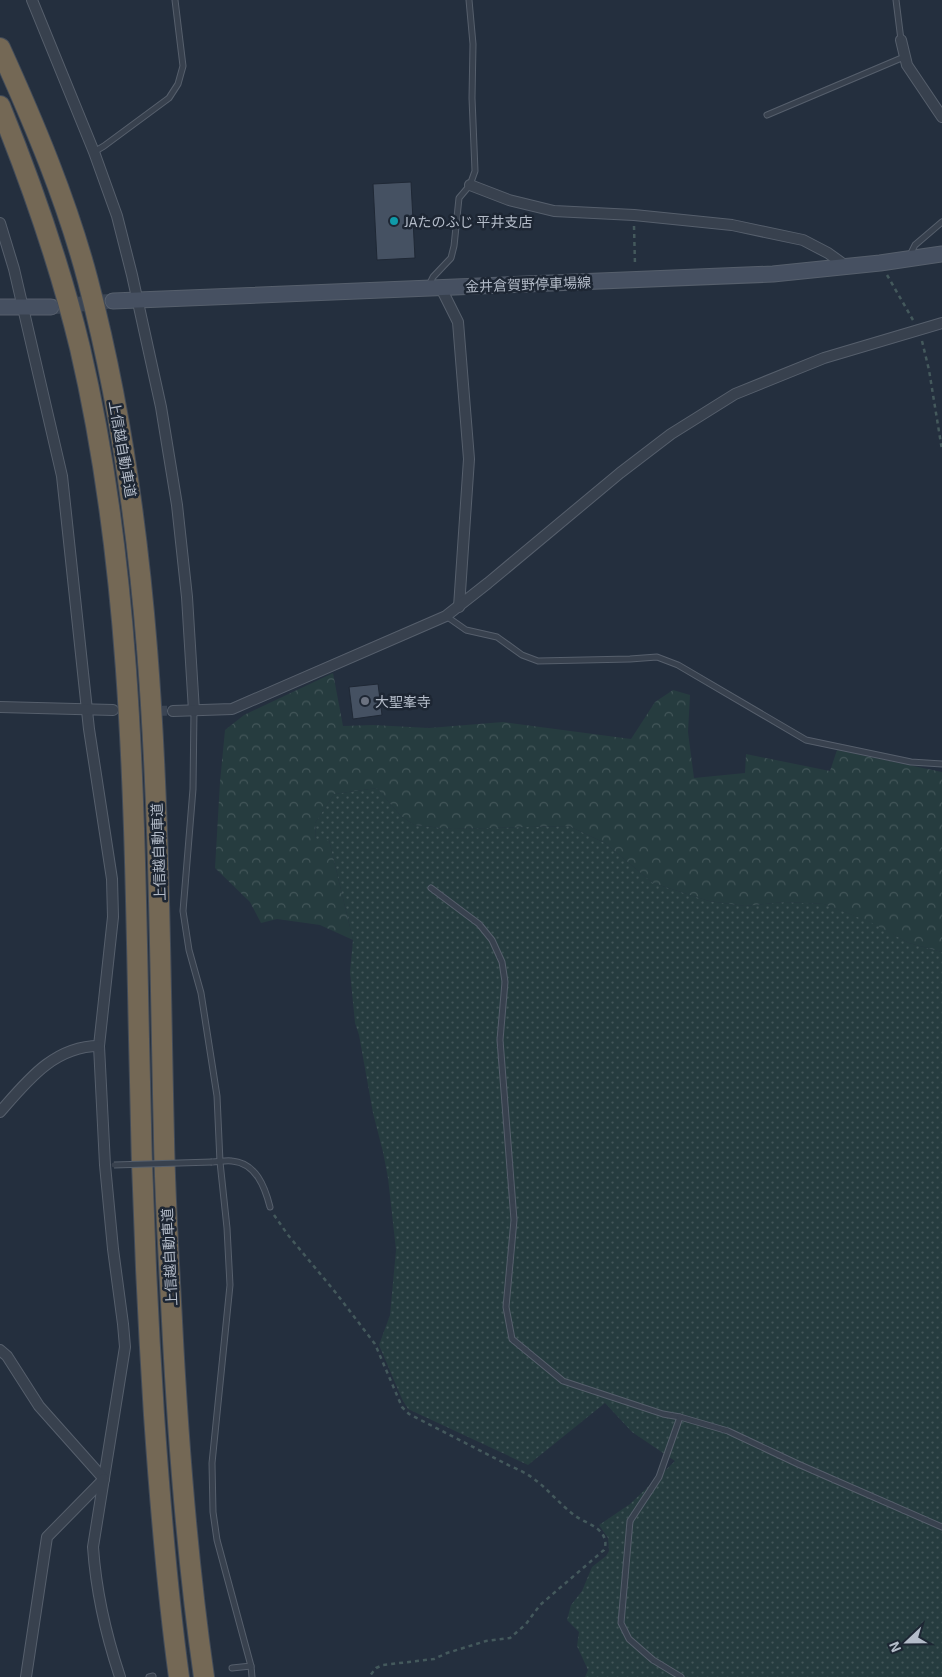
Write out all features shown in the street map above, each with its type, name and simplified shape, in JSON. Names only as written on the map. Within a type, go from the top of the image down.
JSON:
[{"type":"highway","name":"上信越自動車道","points":[[0,48],[46,154],[87,277],[104,344],[117,410],[140,561],[156,767],[164,1142],[174,1367],[188,1540],[204,1677]]},
{"type":"highway","name":"上信越自動車道","points":[[0,106],[44,219],[77,339],[95,420],[116,562],[133,770],[141,1149],[151,1364],[164,1542],[179,1677]]},
{"type":"main road","name":"金井倉賀野停車場線","points":[[113,301],[773,274],[880,263],[942,254]]},
{"type":"main road","points":[[0,307],[51,307]]},
{"type":"street","points":[[32,0],[94,152],[117,216],[137,300],[160,407],[176,505],[187,597],[194,711]]},
{"type":"street","points":[[902,40],[904,58],[942,117]]},
{"type":"street","points":[[470,184],[509,200],[554,211],[634,215],[732,225],[803,240],[828,252],[846,266]]},
{"type":"street","points":[[1,230],[14,268],[62,476],[88,709],[112,879],[113,901],[99,1046],[110,1165],[113,1249],[124,1324],[124,1348],[93,1555],[95,1579],[120,1677]]},
{"type":"street","points":[[434,288],[458,322],[469,459],[464,550],[458,608]]},
{"type":"street","points":[[174,711],[232,709],[446,616],[620,473],[671,434],[735,394],[824,358],[942,323]]},
{"type":"street","points":[[0,708],[113,710]]},
{"type":"street","points":[[0,1112],[34,1074],[49,1061],[82,1048],[99,1046]]},
{"type":"street","points":[[0,1350],[7,1356],[39,1406],[104,1479]]},
{"type":"street","points":[[26,1677],[47,1537],[104,1479]]},
{"type":"lane","points":[[94,152],[169,98],[178,84],[183,66],[175,0]]},
{"type":"lane","points":[[434,288],[433,278],[451,258],[459,198],[470,184],[475,171],[472,108],[473,44],[469,0]]},
{"type":"lane","points":[[896,0],[902,40]]},
{"type":"lane","points":[[766,115],[904,58]]},
{"type":"lane","points":[[908,259],[915,245],[942,222]]},
{"type":"lane","points":[[446,616],[466,630],[496,637],[522,655],[538,661],[630,659],[657,656],[678,665],[806,740],[911,762],[942,764]]},
{"type":"lane","points":[[194,711],[194,789],[183,911],[189,950],[201,994],[217,1096],[220,1162],[227,1228],[230,1285],[212,1463],[213,1512],[218,1540],[251,1666],[252,1677]]},
{"type":"lane","points":[[431,888],[479,924],[492,940],[502,962],[505,982],[500,1040],[514,1220],[506,1307],[512,1339],[563,1381],[663,1414],[728,1431],[942,1527]]},
{"type":"lane","points":[[110,1165],[234,1161],[243,1164],[261,1180],[266,1190],[270,1207]]},
{"type":"lane","points":[[680,1417],[659,1477],[630,1521],[621,1624],[629,1639],[653,1660],[680,1677]]},
{"type":"lane","points":[[232,1668],[251,1666]]},
{"type":"path","points":[[634,215],[635,279]]},
{"type":"path","points":[[880,263],[919,331],[929,370],[942,450]]},
{"type":"path","points":[[270,1207],[275,1218],[288,1235],[375,1344],[402,1407],[409,1414],[525,1472],[548,1489],[574,1516],[596,1528],[603,1536],[606,1545],[604,1550],[540,1605],[526,1624],[510,1638],[486,1641],[434,1658],[383,1665],[376,1668],[369,1677]]},
{"type":"green space","points":[[333,673],[343,726],[373,725],[429,728],[503,722],[631,739],[655,702],[673,690],[690,695],[688,732],[694,778],[745,773],[746,754],[830,771],[837,750],[942,772],[942,952],[909,943],[870,922],[824,904],[785,902],[745,906],[709,901],[653,883],[605,843],[569,826],[452,829],[414,825],[400,815],[377,788],[334,794],[315,823],[316,840],[329,840],[353,940],[320,925],[277,919],[261,923],[250,902],[215,868],[225,730],[244,715]]},
{"type":"green space","points":[[377,788],[400,815],[414,825],[452,829],[569,826],[605,843],[653,883],[709,901],[745,906],[785,902],[824,904],[871,922],[909,943],[942,952],[942,1677],[585,1677],[588,1670],[577,1646],[579,1632],[567,1620],[571,1605],[582,1591],[592,1567],[606,1556],[609,1551],[608,1538],[599,1525],[630,1504],[675,1461],[632,1432],[605,1403],[528,1465],[408,1409],[379,1345],[390,1315],[396,1250],[388,1178],[355,1023],[350,972],[353,940],[329,840],[316,840],[315,823],[334,794]]},
{"type":"building","name":"JAたのふじ 平井支店","points":[[411,182],[415,258],[377,260],[373,184]]},
{"type":"building","name":"大聖峯寺","points":[[378,684],[382,715],[353,719],[349,687]]},
{"type":"tunnel","points":[[51,307],[113,301]]},
{"type":"tunnel","points":[[127,710],[173,711]]},
{"type":"place","name":"JAたのふじ 平井支店","points":[[394,221]]},
{"type":"place","name":"大聖峯寺","points":[[365,701]]}]
